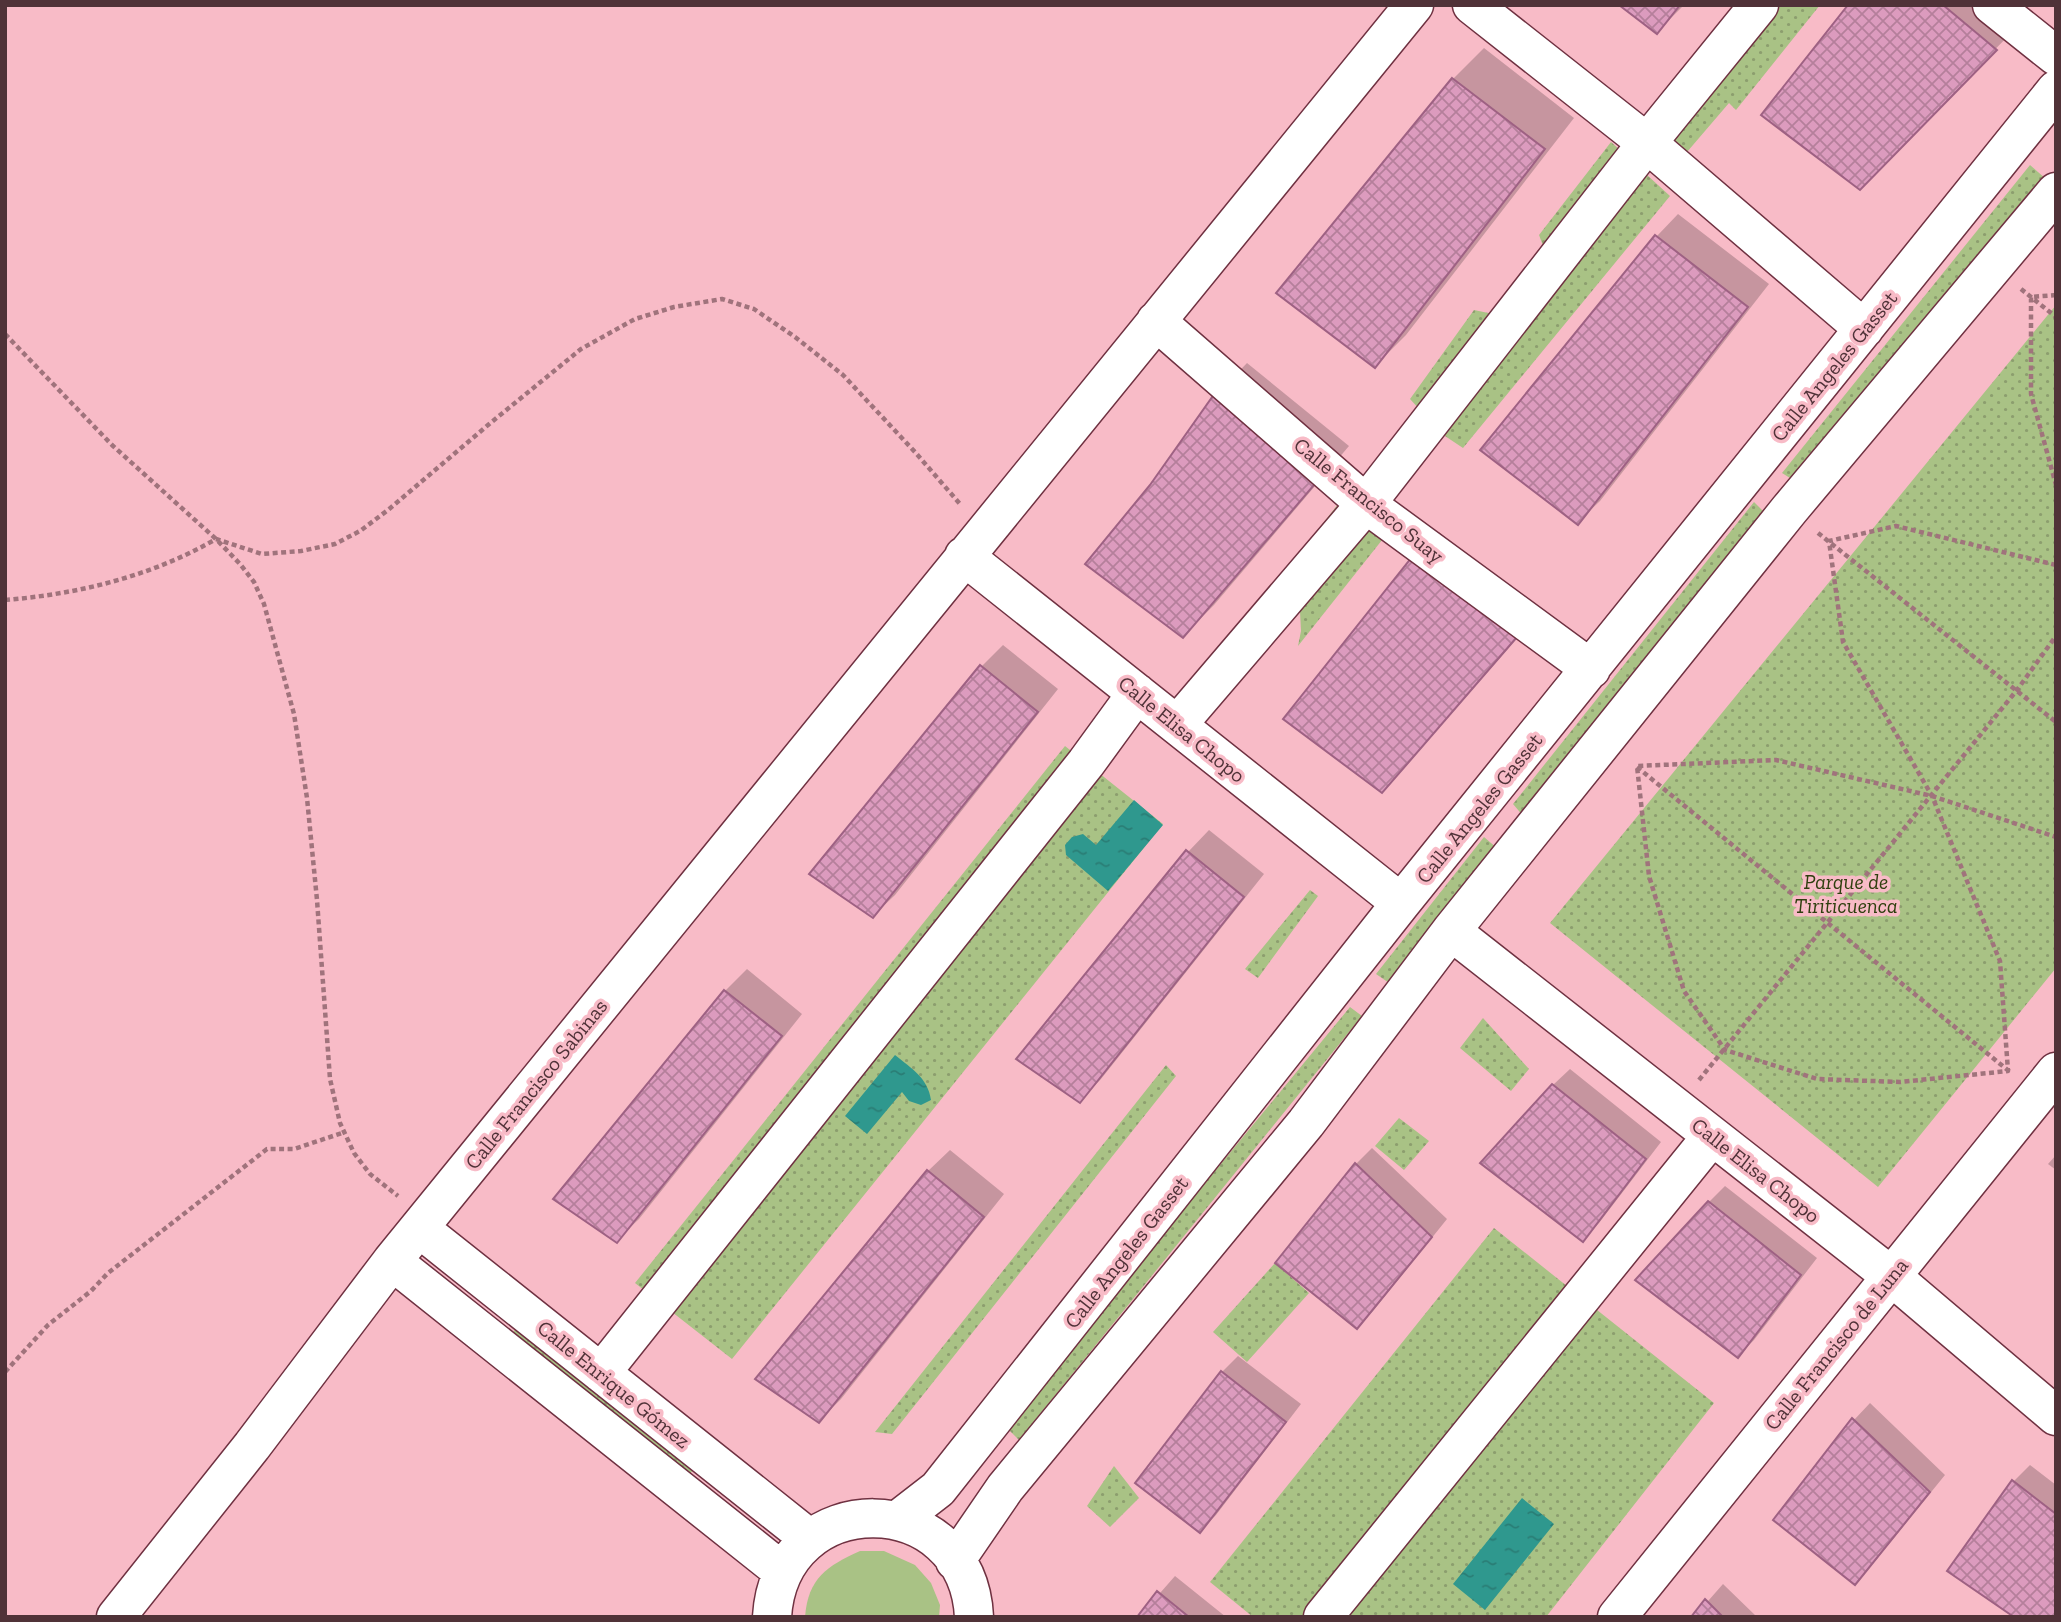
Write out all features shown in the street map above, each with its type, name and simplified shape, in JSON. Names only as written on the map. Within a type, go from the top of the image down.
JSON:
[{"type":"street","points":[[974,543],[1414,5]]},
{"type":"street","points":[[1472,5],[1647,143],[1864,329]]},
{"type":"street","points":[[1177,725],[1366,503],[1647,143],[1759,5]]},
{"type":"street","points":[[1992,5],[2056,56]]},
{"type":"street","name":"Calle Angeles Gasset","points":[[898,1520],[938,1489],[1401,904],[2056,90]]},
{"type":"street","points":[[955,1561],[1005,1488],[1306,1123],[1451,931],[1789,510],[2056,192]]},
{"type":"street","name":"Calle Francisco Suay","points":[[1156,321],[1366,503],[1591,669]]},
{"type":"street","name":"Calle Elisa Chopo","points":[[974,543],[1137,693],[1401,904]]},
{"type":"street","name":"Calle Francisco Sabinas","points":[[116,1617],[252,1446],[391,1261],[974,543]]},
{"type":"street","points":[[601,1373],[1086,763],[1137,693]]},
{"type":"street","name":"Calle Elisa Chopo","points":[[1451,931],[1891,1276],[2056,1416]]},
{"type":"street","name":"Calle Francisco de Luna","points":[[1617,1617],[2046,1083]]},
{"type":"street","points":[[1323,1617],[1712,1136]]},
{"type":"street","name":"Calle Enrique Gómez","points":[[423,1222],[601,1373],[810,1539]]},
{"type":"street","name":"Calle Enrique Gómez","points":[[391,1261],[783,1572]]},
{"type":"street","points":[[772,1617],[775,1595],[783,1572],[794,1554],[810,1539],[829,1527],[851,1519],[874,1517],[898,1520],[934,1538],[955,1561],[967,1581],[974,1617]]},
{"type":"path","points":[[2056,295],[2031,297],[2031,394],[2056,485]]},
{"type":"path","points":[[216,539],[262,554],[300,551],[335,544],[360,531],[388,510],[581,349],[635,319],[674,307],[722,299],[754,309],[843,375],[915,452],[974,543]]},
{"type":"path","points":[[5,334],[111,445],[216,539],[254,582],[264,604],[294,714],[307,798],[330,1079],[340,1123],[354,1153],[370,1174],[423,1222]]},
{"type":"path","points":[[1789,510],[2056,722]]},
{"type":"path","points":[[1829,541],[1896,526],[2056,565]]},
{"type":"path","points":[[5,600],[47,597],[136,575],[181,559],[216,539]]},
{"type":"path","points":[[1829,541],[1843,642],[1932,796],[2000,961],[2008,1071]]},
{"type":"path","points":[[1675,1107],[1932,796],[2017,690],[2056,636]]},
{"type":"path","points":[[1605,740],[2008,1071],[2046,1083]]},
{"type":"path","points":[[1637,766],[1776,760],[1932,796],[2056,837]]},
{"type":"path","points":[[1637,766],[1649,876],[1684,991],[1725,1049],[1817,1079],[1900,1082],[2008,1071]]},
{"type":"path","points":[[5,1372],[48,1325],[91,1291],[108,1273],[267,1149],[294,1149],[345,1132]]},
{"type":"green space","points":[[1741,5],[1820,5],[1736,110],[1729,103],[1669,173],[1658,169]]},
{"type":"green space","points":[[1611,142],[1670,196],[1463,448],[1442,434],[1410,399],[1474,310],[1498,315],[1553,272],[1539,235]]},
{"type":"green space","points":[[2030,165],[2046,179],[1798,483],[1782,473]]},
{"type":"green space","name":"Parque de Tiriticuenca","points":[[2056,305],[2056,968],[1878,1187],[1550,923]]},
{"type":"green space","points":[[1346,494],[1386,535],[1298,646],[1301,631],[1299,591],[1287,569]]},
{"type":"green space","points":[[1754,502],[1770,518],[1524,817],[1513,804]]},
{"type":"green space","points":[[1065,746],[1163,824],[732,1359],[635,1283]]},
{"type":"green space","points":[[1484,837],[1498,849],[1392,985],[1376,974]]},
{"type":"green space","points":[[1310,890],[1318,896],[1258,978],[1245,969]]},
{"type":"green space","points":[[1350,1007],[1362,1016],[1019,1440],[1005,1426]]},
{"type":"green space","points":[[1483,1018],[1529,1069],[1511,1091],[1460,1048]]},
{"type":"green space","points":[[1166,1065],[1176,1076],[892,1434],[875,1432]]},
{"type":"green space","points":[[1399,1118],[1429,1141],[1404,1170],[1375,1146]]},
{"type":"green space","points":[[1494,1228],[1714,1403],[1546,1617],[1253,1617],[1210,1582]]},
{"type":"green space","points":[[1275,1263],[1309,1293],[1247,1362],[1213,1332]]},
{"type":"green space","points":[[521,1318],[700,1464],[687,1476],[513,1333]]},
{"type":"green space","points":[[1114,1466],[1139,1498],[1110,1527],[1087,1506]]},
{"type":"green space","points":[[860,1551],[884,1551],[915,1565],[931,1583],[940,1605],[939,1617],[805,1617],[810,1592],[821,1575],[838,1562]]},
{"type":"water","points":[[1134,800],[1163,825],[1108,891],[1066,855],[1065,845],[1072,837],[1083,834],[1096,845]]},
{"type":"water","points":[[895,1055],[923,1080],[931,1100],[921,1105],[909,1101],[902,1092],[867,1134],[845,1116]]},
{"type":"water","points":[[1522,1498],[1554,1524],[1485,1610],[1453,1584]]},
{"type":"building","points":[[1619,5],[1680,5],[1657,34]]},
{"type":"building","points":[[1848,5],[1943,5],[1997,50],[1860,190],[1761,115]]},
{"type":"building","points":[[1452,78],[1545,149],[1375,368],[1276,293]]},
{"type":"building","points":[[1655,235],[1748,307],[1578,525],[1480,450]]},
{"type":"building","points":[[1215,393],[1320,478],[1183,638],[1085,564],[1150,485]]},
{"type":"building","points":[[1416,552],[1517,637],[1382,793],[1283,719]]},
{"type":"building","points":[[980,665],[1038,712],[873,918],[809,874]]},
{"type":"building","points":[[1186,850],[1244,897],[1080,1103],[1016,1059]]},
{"type":"building","points":[[724,990],[782,1036],[617,1243],[553,1199]]},
{"type":"building","points":[[1552,1084],[1646,1159],[1583,1242],[1480,1163]]},
{"type":"building","points":[[1355,1163],[1432,1237],[1357,1329],[1275,1263]]},
{"type":"building","points":[[927,1170],[984,1217],[819,1423],[755,1379]]},
{"type":"building","points":[[1708,1201],[1801,1275],[1738,1358],[1635,1280]]},
{"type":"building","points":[[1221,1371],[1286,1422],[1200,1533],[1135,1483]]},
{"type":"building","points":[[1852,1418],[1930,1492],[1855,1585],[1773,1520]]},
{"type":"building","points":[[2012,1480],[2056,1514],[2056,1617],[2014,1617],[1947,1571]]},
{"type":"building","points":[[1157,1591],[1189,1617],[1137,1617]]},
{"type":"building","points":[[1705,1599],[1723,1617],[1691,1617]]}]
